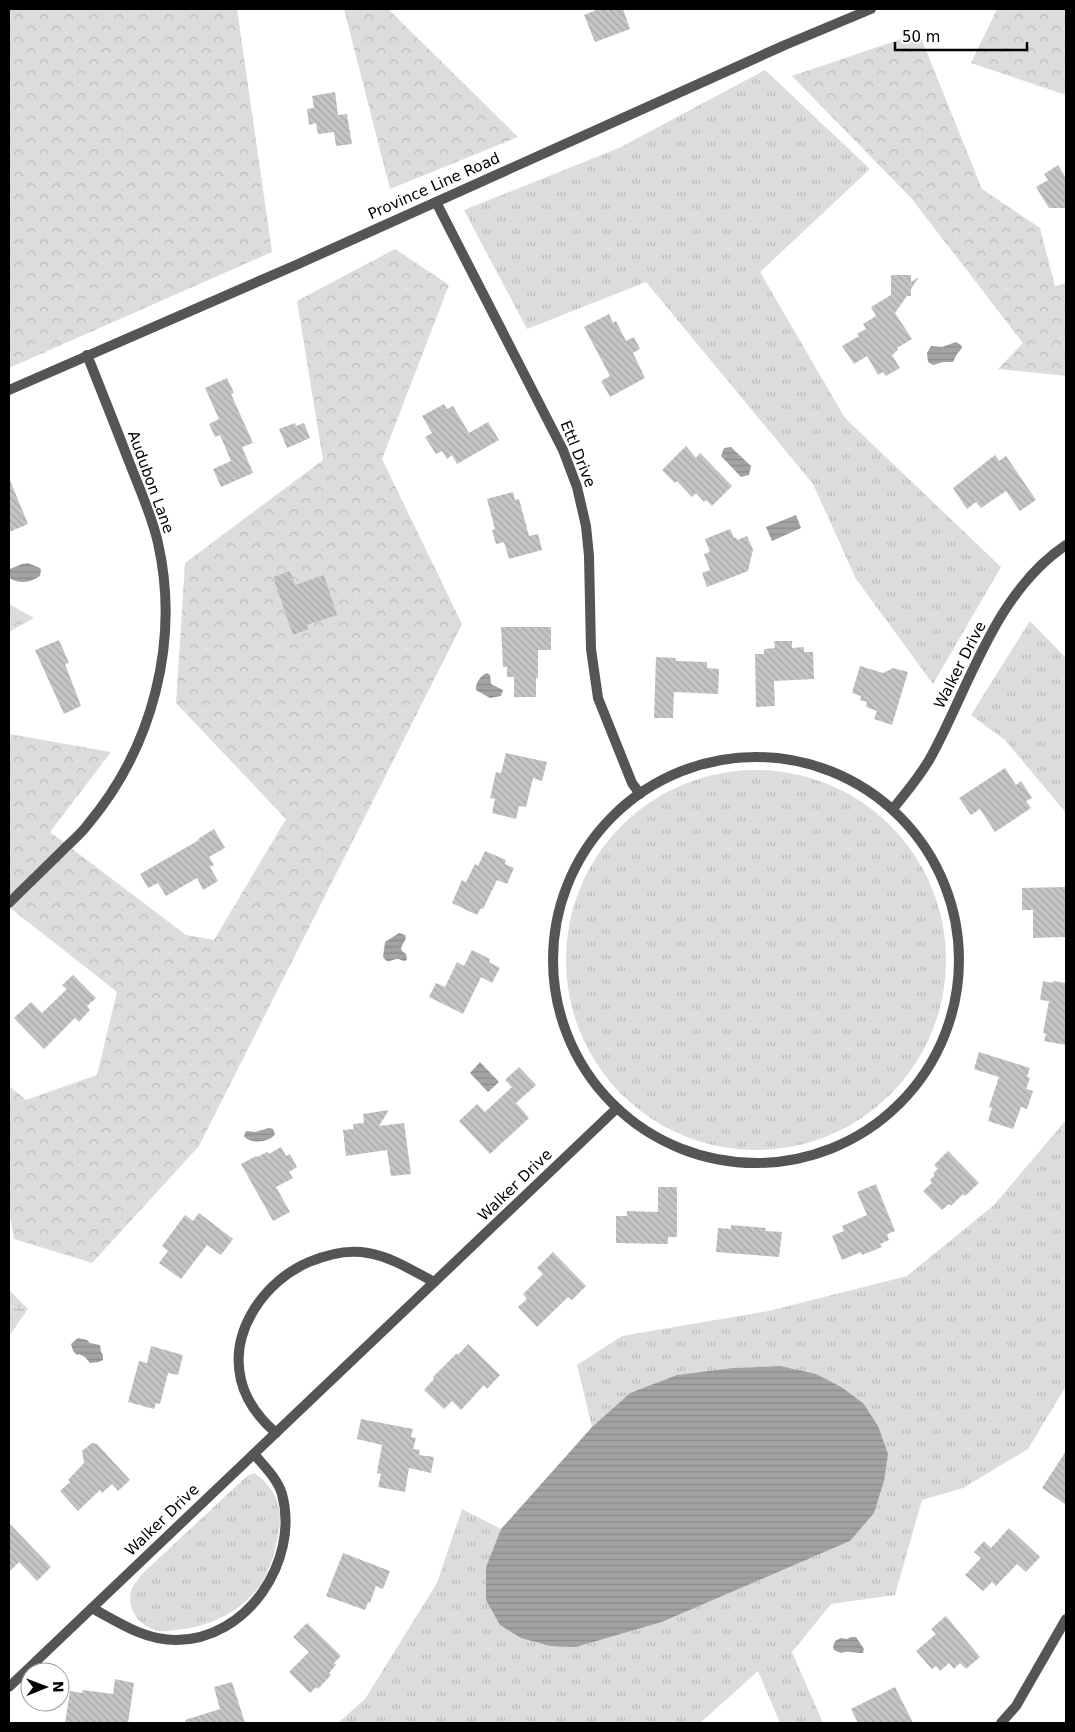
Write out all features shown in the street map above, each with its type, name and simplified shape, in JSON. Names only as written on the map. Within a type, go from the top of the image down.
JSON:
[{"type":"street","name":"Province Line Road","points":[[9,390],[436,202],[785,45],[871,9]]},
{"type":"street","name":"Ettl Drive","points":[[436,202],[563,450],[577,487],[586,526],[589,556],[591,649],[598,698],[632,783],[640,794]]},
{"type":"street","name":"Audubon Lane","points":[[9,903],[89,824],[112,792],[132,758],[145,727],[156,694],[164,650],[166,616],[164,582],[158,543],[148,510],[87,355]]},
{"type":"street","name":"Walker Drive","points":[[893,809],[932,754],[993,631],[1012,600],[1035,572],[1066,545]]},
{"type":"street","points":[[751,757],[779,758],[807,763],[834,772],[860,784],[893,809],[913,829],[931,855],[945,884],[954,915],[958,943],[959,972],[955,1000],[947,1027],[934,1056],[917,1083],[898,1105],[876,1123],[849,1140],[820,1152],[788,1160],[756,1163],[725,1161],[694,1153],[667,1143],[639,1127],[616,1109],[595,1086],[580,1063],[567,1037],[558,1010],[554,986],[553,950],[556,925],[563,897],[575,868],[592,840],[610,819],[640,794],[665,779],[691,768],[722,760],[751,757]]},
{"type":"street","name":"Walker Drive","points":[[9,1687],[616,1109]]},
{"type":"street","points":[[276,1432],[265,1423],[248,1398],[241,1380],[239,1361],[242,1340],[249,1317],[262,1297],[279,1279],[299,1266],[325,1255],[347,1251],[369,1253],[390,1259],[434,1282]]},
{"type":"street","points":[[92,1608],[138,1633],[155,1638],[176,1640],[196,1638],[218,1630],[239,1617],[257,1601],[271,1581],[280,1560],[285,1536],[285,1516],[282,1493],[275,1480],[254,1454]]},
{"type":"street","points":[[1001,1723],[1016,1706],[1066,1619]]},
{"type":"green space","points":[[9,9],[237,9],[272,252],[9,368]]},
{"type":"green space","points":[[344,9],[388,9],[518,137],[390,189]]},
{"type":"green space","points":[[997,9],[1066,9],[1066,95],[971,63]]},
{"type":"green space","points":[[919,33],[982,189],[1040,228],[1055,286],[1066,283],[1066,376],[998,369],[1023,343],[911,198],[792,76]]},
{"type":"green space","points":[[765,70],[870,169],[760,272],[845,418],[1001,567],[933,684],[856,579],[813,484],[646,282],[527,329],[464,210],[619,148]]},
{"type":"green space","points":[[395,249],[449,285],[382,459],[462,624],[199,1146],[92,1263],[14,1239],[9,1210],[9,1086],[26,1100],[97,1075],[117,992],[9,907],[9,734],[111,752],[50,832],[186,935],[214,940],[286,819],[176,703],[185,563],[323,460],[297,301]]},
{"type":"green space","points":[[9,604],[34,618],[9,632]]},
{"type":"green space","points":[[1030,621],[1066,658],[1066,813],[1005,740],[971,715]]},
{"type":"green space","points":[[756,770],[793,774],[829,785],[861,802],[890,826],[914,855],[931,887],[942,923],[946,960],[942,997],[931,1033],[914,1065],[890,1094],[861,1118],[829,1135],[793,1146],[756,1150],[719,1146],[683,1135],[651,1118],[622,1094],[598,1065],[581,1033],[570,997],[566,960],[570,923],[581,887],[598,855],[622,826],[651,802],[683,785],[719,774]]},
{"type":"green space","points":[[1066,1120],[1066,1386],[1028,1449],[963,1488],[922,1500],[895,1595],[831,1604],[792,1652],[823,1723],[780,1723],[758,1671],[700,1723],[338,1723],[365,1699],[437,1583],[462,1509],[501,1529],[486,1567],[486,1600],[576,1647],[662,1622],[850,1541],[878,1426],[864,1404],[843,1388],[780,1366],[732,1368],[677,1375],[630,1393],[592,1427],[577,1365],[622,1336],[769,1311],[907,1276],[994,1205]]},
{"type":"green space","points":[[9,1290],[28,1309],[9,1336]]},
{"type":"green space","points":[[254,1473],[272,1491],[280,1513],[279,1531],[274,1553],[266,1575],[259,1587],[240,1607],[203,1625],[163,1631],[154,1630],[142,1623],[133,1612],[130,1598],[132,1589],[141,1575],[247,1476]]},
{"type":"shaded area","points":[[956,342],[962,348],[953,362],[933,365],[928,362],[927,353],[931,346],[942,347]]},
{"type":"shaded area","points":[[731,447],[751,466],[749,475],[741,477],[721,456],[724,448]]},
{"type":"shaded area","points":[[796,515],[801,528],[772,541],[766,527]]},
{"type":"shaded area","points":[[28,563],[40,568],[40,576],[25,582],[9,578],[10,569]]},
{"type":"shaded area","points":[[487,673],[490,675],[491,684],[503,690],[501,696],[490,698],[476,690],[479,680]]},
{"type":"shaded area","points":[[399,933],[405,935],[406,938],[401,948],[406,954],[407,959],[405,961],[396,959],[387,961],[383,957],[385,942]]},
{"type":"shaded area","points":[[480,1062],[499,1082],[488,1092],[470,1073]]},
{"type":"shaded area","points":[[269,1128],[273,1129],[275,1134],[264,1141],[250,1140],[244,1136],[246,1131],[255,1132]]},
{"type":"shaded area","points":[[78,1338],[100,1345],[103,1360],[90,1363],[85,1357],[77,1355],[73,1351],[71,1344]]},
{"type":"shaded area","points":[[780,1366],[816,1374],[843,1388],[864,1404],[878,1426],[888,1454],[884,1481],[874,1513],[850,1541],[662,1622],[576,1647],[550,1646],[521,1638],[500,1625],[486,1600],[486,1567],[501,1529],[592,1427],[630,1393],[677,1375],[732,1368]]},
{"type":"shaded area","points":[[856,1637],[864,1649],[863,1653],[841,1653],[834,1650],[835,1641]]},
{"type":"building","points":[[599,9],[623,9],[630,29],[595,42],[584,15]]},
{"type":"building","points":[[335,92],[338,115],[347,114],[352,144],[336,146],[334,132],[318,134],[316,123],[309,125],[307,109],[314,108],[312,96]]},
{"type":"building","points":[[1058,165],[1066,178],[1066,208],[1049,208],[1036,187],[1048,180],[1044,174]]},
{"type":"building","points":[[891,275],[911,275],[911,282],[919,277],[911,289],[911,296],[907,296],[895,313],[912,339],[897,348],[898,350],[892,355],[900,368],[886,376],[883,372],[878,375],[867,356],[854,364],[842,346],[859,336],[857,334],[866,329],[863,324],[876,316],[871,307],[891,295]]},
{"type":"building","points":[[609,314],[613,323],[616,321],[626,341],[634,337],[640,349],[633,353],[645,378],[610,397],[601,381],[610,376],[584,327]]},
{"type":"building","points":[[227,378],[234,393],[231,394],[253,443],[242,447],[253,473],[221,487],[213,469],[231,461],[220,435],[215,437],[209,424],[219,419],[205,388]]},
{"type":"building","points":[[444,404],[447,409],[453,406],[469,433],[488,422],[499,440],[457,464],[452,455],[447,459],[442,451],[436,454],[425,437],[432,433],[422,416]]},
{"type":"building","points":[[295,423],[296,426],[304,423],[310,438],[287,448],[279,429]]},
{"type":"building","points":[[686,446],[696,458],[700,453],[732,486],[712,506],[706,500],[704,502],[696,493],[692,497],[677,481],[675,483],[662,470]]},
{"type":"building","points":[[995,455],[999,461],[1006,456],[1036,500],[1020,511],[1006,491],[981,508],[976,502],[967,509],[953,488]]},
{"type":"building","points":[[9,478],[28,524],[9,532]]},
{"type":"building","points":[[513,492],[515,500],[519,499],[529,536],[538,534],[542,550],[509,559],[504,542],[496,544],[492,530],[495,529],[487,499]]},
{"type":"building","points":[[730,529],[737,540],[747,536],[753,550],[748,571],[707,587],[702,573],[710,570],[704,554],[710,552],[705,539]]},
{"type":"building","points":[[290,571],[295,585],[324,575],[337,615],[307,625],[309,629],[293,635],[273,577]]},
{"type":"building","points":[[501,627],[551,627],[551,650],[538,650],[536,697],[514,697],[514,677],[507,677],[507,667],[503,667]]},
{"type":"building","points":[[59,640],[69,663],[65,664],[81,706],[64,714],[35,650]]},
{"type":"building","points":[[774,641],[792,641],[792,648],[804,647],[804,652],[813,652],[814,679],[774,681],[775,706],[756,707],[755,654],[764,654],[764,649],[775,648]]},
{"type":"building","points":[[656,657],[675,658],[676,661],[707,662],[707,668],[719,669],[718,694],[674,692],[673,718],[654,718]]},
{"type":"building","points":[[860,666],[883,673],[893,668],[908,672],[892,725],[874,719],[877,711],[866,707],[867,702],[860,700],[861,696],[852,693]]},
{"type":"building","points":[[506,753],[547,762],[542,781],[533,778],[526,807],[519,806],[516,819],[492,813],[495,799],[490,798],[496,772],[501,773]]},
{"type":"building","points":[[1005,768],[1016,785],[1021,781],[1032,798],[1026,801],[1031,808],[995,832],[980,809],[971,815],[959,798]]},
{"type":"building","points":[[214,829],[225,848],[209,857],[214,865],[210,867],[218,881],[203,890],[197,878],[166,896],[158,883],[148,888],[140,874],[199,840]]},
{"type":"building","points":[[485,851],[506,860],[505,864],[514,868],[507,884],[497,880],[483,909],[481,908],[477,915],[452,903],[462,880],[466,882],[475,864],[478,866]]},
{"type":"building","points":[[1065,887],[1065,937],[1033,938],[1033,910],[1022,910],[1022,888]]},
{"type":"building","points":[[472,950],[490,959],[489,962],[500,968],[492,983],[481,977],[463,1014],[429,997],[436,983],[445,987],[457,962],[464,966]]},
{"type":"building","points":[[73,975],[96,998],[87,1006],[90,1010],[79,1022],[75,1018],[44,1049],[14,1018],[31,1002],[42,1013],[67,989],[62,985]]},
{"type":"building","points":[[1043,981],[1066,983],[1066,1045],[1044,1041],[1046,1034],[1043,1033],[1049,1001],[1040,1000]]},
{"type":"building","points":[[979,1052],[1030,1068],[1027,1077],[1030,1078],[1026,1089],[1033,1091],[1027,1109],[1021,1107],[1013,1129],[988,1121],[992,1108],[989,1107],[999,1077],[974,1069]]},
{"type":"building","points":[[519,1067],[536,1085],[516,1103],[529,1118],[490,1154],[459,1121],[477,1104],[485,1112],[512,1087],[505,1080]]},
{"type":"building","points":[[389,1110],[379,1126],[404,1123],[411,1174],[391,1176],[387,1150],[346,1156],[343,1130],[354,1129],[353,1124],[364,1123],[363,1114]]},
{"type":"building","points":[[281,1147],[286,1156],[290,1154],[297,1167],[289,1172],[293,1178],[276,1187],[290,1212],[273,1221],[241,1164],[267,1152],[269,1154]]},
{"type":"building","points":[[948,1151],[979,1183],[965,1196],[963,1194],[951,1206],[949,1204],[942,1210],[923,1191],[932,1183],[930,1180],[935,1175],[933,1173],[938,1169],[934,1165]]},
{"type":"building","points":[[876,1184],[895,1231],[887,1234],[889,1240],[880,1244],[882,1247],[862,1255],[861,1252],[842,1260],[832,1236],[844,1231],[842,1226],[867,1215],[857,1192]]},
{"type":"building","points":[[658,1187],[677,1187],[677,1237],[668,1237],[668,1244],[616,1243],[616,1216],[627,1216],[627,1211],[658,1212]]},
{"type":"building","points":[[199,1213],[233,1239],[221,1255],[207,1245],[181,1279],[159,1263],[168,1251],[162,1246],[185,1215],[193,1221]]},
{"type":"building","points":[[731,1225],[766,1228],[765,1231],[782,1232],[779,1257],[716,1252],[718,1228],[731,1229]]},
{"type":"building","points":[[553,1252],[586,1286],[572,1300],[568,1297],[537,1327],[518,1307],[527,1299],[523,1294],[543,1274],[537,1268]]},
{"type":"building","points":[[468,1344],[500,1375],[487,1389],[484,1385],[461,1410],[452,1401],[444,1409],[424,1390],[434,1379],[433,1377]]},
{"type":"building","points":[[151,1346],[183,1355],[178,1375],[168,1373],[160,1404],[156,1403],[154,1409],[128,1402],[139,1361],[147,1363]]},
{"type":"building","points":[[361,1419],[413,1429],[411,1437],[416,1438],[413,1449],[420,1450],[419,1455],[434,1457],[431,1473],[409,1468],[405,1492],[378,1487],[381,1474],[377,1473],[382,1445],[357,1439]]},
{"type":"building","points":[[92,1443],[97,1444],[130,1480],[118,1491],[112,1484],[102,1493],[100,1490],[78,1511],[60,1491],[70,1482],[68,1480],[84,1463],[82,1451]]},
{"type":"building","points":[[1066,1451],[1066,1505],[1042,1488]]},
{"type":"building","points":[[9,1523],[51,1567],[37,1581],[19,1562],[9,1572]]},
{"type":"building","points":[[1009,1528],[1040,1557],[1026,1572],[1017,1564],[996,1586],[992,1582],[983,1591],[965,1575],[981,1558],[974,1552],[984,1541],[991,1548]]},
{"type":"building","points":[[343,1553],[390,1571],[383,1589],[376,1586],[370,1603],[368,1602],[365,1610],[326,1596]]},
{"type":"building","points":[[946,1616],[980,1657],[966,1669],[960,1663],[954,1669],[949,1663],[940,1671],[936,1666],[932,1669],[916,1651],[936,1634],[931,1629]]},
{"type":"building","points":[[307,1623],[341,1656],[334,1663],[336,1665],[329,1673],[331,1675],[318,1689],[316,1687],[310,1693],[289,1672],[309,1652],[293,1637]]},
{"type":"building","points":[[115,1679],[134,1683],[128,1723],[65,1723],[67,1712],[70,1712],[70,1691],[82,1693],[83,1690],[113,1694]]},
{"type":"building","points":[[232,1682],[245,1723],[186,1723],[185,1720],[220,1709],[214,1687]]},
{"type":"building","points":[[895,1687],[913,1723],[858,1723],[851,1709]]}]
